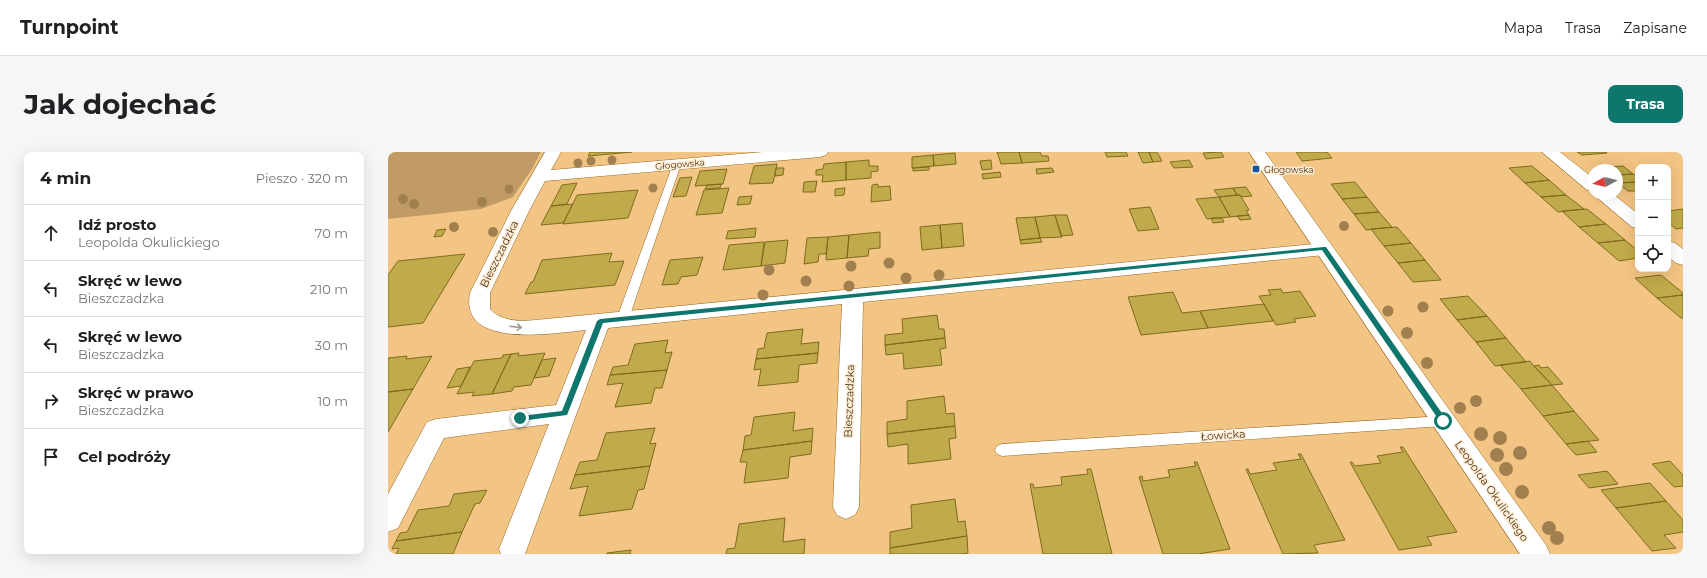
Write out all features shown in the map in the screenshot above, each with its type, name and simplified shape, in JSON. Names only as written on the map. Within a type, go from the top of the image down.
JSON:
[{"type":"street","name":"Bieszczadzka","points":[[553,152],[520,211],[480,293],[478,304],[481,312],[496,323],[521,328],[612,320],[1324,249]]},
{"type":"street","name":"Głogowska","points":[[540,176],[820,152]]},
{"type":"street","name":"Leopolda Okulickiego","points":[[1257,152],[1536,554]]},
{"type":"street","points":[[1550,152],[1587,181]]},
{"type":"street","points":[[1609,200],[1635,221]]},
{"type":"street","points":[[1671,249],[1683,259]]},
{"type":"street","name":"Bieszczadzka","points":[[846,507],[853,296]]},
{"type":"street","points":[[513,548],[565,413],[612,320]]},
{"type":"street","points":[[388,520],[436,429],[565,413]]},
{"type":"lane","points":[[612,320],[677,164]]},
{"type":"lane","name":"Łowicka","points":[[1002,450],[1443,421]]},
{"type":"shaded area","points":[[388,152],[541,152],[532,169],[513,197],[481,209],[388,219]]},
{"type":"building","points":[[590,152],[632,152],[588,156]]},
{"type":"building","points":[[997,152],[1019,152],[1022,163],[1001,164]]},
{"type":"building","points":[[1019,152],[1040,152],[1042,156],[1048,156],[1049,161],[1022,163]]},
{"type":"building","points":[[1105,152],[1126,152],[1128,156],[1107,157]]},
{"type":"building","points":[[1138,152],[1149,152],[1153,162],[1143,163]]},
{"type":"building","points":[[1149,152],[1157,152],[1162,161],[1153,162]]},
{"type":"building","points":[[1221,152],[1224,157],[1206,159],[1203,153]]},
{"type":"building","points":[[1296,152],[1327,152],[1332,158],[1302,161]]},
{"type":"building","points":[[1577,152],[1605,152],[1607,153],[1582,155]]},
{"type":"building","points":[[955,153],[956,164],[934,166],[933,155]]},
{"type":"building","points":[[933,155],[934,166],[912,168],[912,157]]},
{"type":"building","points":[[869,160],[869,166],[878,166],[878,171],[871,172],[871,178],[846,180],[846,162]]},
{"type":"building","points":[[991,160],[992,169],[982,170],[980,161]]},
{"type":"building","points":[[1189,160],[1193,167],[1174,168],[1170,162]]},
{"type":"building","points":[[846,162],[846,180],[822,182],[823,175],[816,175],[816,170],[823,169],[824,164]]},
{"type":"building","points":[[777,164],[773,183],[749,184],[754,166]]},
{"type":"building","points":[[1532,166],[1549,180],[1525,183],[1509,168]]},
{"type":"building","points":[[1623,166],[1633,174],[1623,175]]},
{"type":"building","points":[[929,167],[929,170],[913,171],[913,168]]},
{"type":"building","points":[[776,168],[784,168],[783,175],[775,176]]},
{"type":"building","points":[[1052,168],[1054,172],[1037,174],[1036,169]]},
{"type":"building","points":[[727,169],[723,184],[695,186],[700,171]]},
{"type":"building","points":[[1000,172],[1001,177],[983,179],[982,174]]},
{"type":"building","points":[[1623,175],[1635,175],[1635,182],[1623,183]]},
{"type":"building","points":[[692,177],[686,196],[673,197],[680,178]]},
{"type":"building","points":[[1549,180],[1566,195],[1541,197],[1525,183]]},
{"type":"building","points":[[817,181],[815,192],[803,192],[804,182]]},
{"type":"building","points":[[1355,182],[1367,197],[1342,199],[1331,184]]},
{"type":"building","points":[[1635,182],[1635,191],[1628,191],[1623,187],[1623,183]]},
{"type":"building","points":[[577,183],[567,204],[551,206],[562,185]]},
{"type":"building","points":[[721,184],[720,188],[705,189],[707,185]]},
{"type":"building","points":[[878,184],[878,187],[890,186],[891,200],[871,202],[872,185]]},
{"type":"building","points":[[1246,187],[1252,196],[1241,197],[1240,195],[1237,195],[1233,188]]},
{"type":"building","points":[[729,188],[722,213],[696,215],[704,190]]},
{"type":"building","points":[[845,188],[844,195],[835,196],[835,189]]},
{"type":"building","points":[[1233,188],[1237,195],[1219,197],[1214,190]]},
{"type":"building","points":[[638,190],[628,218],[563,224],[577,195]]},
{"type":"building","points":[[1240,195],[1249,210],[1246,211],[1249,215],[1230,217],[1219,197]]},
{"type":"building","points":[[1566,195],[1584,209],[1558,212],[1541,197]]},
{"type":"building","points":[[752,196],[750,204],[737,205],[739,197]]},
{"type":"building","points":[[1219,197],[1230,217],[1207,219],[1196,199]]},
{"type":"building","points":[[1367,197],[1379,212],[1354,214],[1342,199]]},
{"type":"building","points":[[573,204],[563,223],[541,225],[551,206]]},
{"type":"building","points":[[1150,207],[1159,229],[1138,231],[1129,209]]},
{"type":"building","points":[[1587,209],[1606,224],[1579,227],[1562,211]]},
{"type":"building","points":[[1683,209],[1683,228],[1676,229],[1671,225],[1671,211]]},
{"type":"building","points":[[1379,212],[1392,227],[1366,230],[1354,214]]},
{"type":"building","points":[[1055,215],[1067,215],[1073,235],[1061,236]]},
{"type":"building","points":[[1055,215],[1062,237],[1040,238],[1035,217]]},
{"type":"building","points":[[1249,215],[1251,219],[1240,220],[1237,216]]},
{"type":"building","points":[[1035,217],[1040,238],[1020,240],[1016,218]]},
{"type":"building","points":[[1211,218],[1222,218],[1224,222],[1213,223]]},
{"type":"building","points":[[962,223],[964,246],[942,248],[940,225]]},
{"type":"building","points":[[1606,224],[1625,240],[1598,243],[1579,227]]},
{"type":"building","points":[[940,225],[942,248],[922,250],[920,227]]},
{"type":"building","points":[[1397,227],[1411,243],[1384,246],[1371,229]]},
{"type":"building","points":[[756,228],[755,237],[726,239],[728,231]]},
{"type":"building","points":[[446,229],[442,236],[434,237],[437,230]]},
{"type":"building","points":[[880,232],[880,248],[869,249],[868,256],[847,258],[849,235]]},
{"type":"building","points":[[849,235],[847,258],[826,260],[828,237]]},
{"type":"building","points":[[828,237],[826,254],[819,254],[818,262],[804,264],[807,238]]},
{"type":"building","points":[[1040,238],[1042,242],[1021,244],[1020,240]]},
{"type":"building","points":[[788,240],[785,263],[761,266],[765,242]]},
{"type":"building","points":[[1625,240],[1635,248],[1635,258],[1619,261],[1598,243]]},
{"type":"building","points":[[764,242],[761,266],[723,270],[729,245]]},
{"type":"building","points":[[1411,243],[1425,260],[1398,263],[1384,246]]},
{"type":"building","points":[[612,253],[609,262],[624,261],[615,285],[525,294],[531,282],[533,282],[542,260]]},
{"type":"building","points":[[465,254],[423,323],[388,327],[388,275],[398,261]]},
{"type":"building","points":[[703,257],[697,275],[681,277],[678,284],[662,285],[670,260]]},
{"type":"building","points":[[1425,260],[1441,280],[1413,282],[1398,263]]},
{"type":"building","points":[[1661,275],[1683,293],[1683,295],[1657,298],[1635,278]]},
{"type":"building","points":[[1281,289],[1283,293],[1300,291],[1316,316],[1294,319],[1296,322],[1276,325],[1259,296],[1271,295],[1268,290]]},
{"type":"building","points":[[1173,292],[1182,313],[1200,311],[1208,328],[1141,335],[1128,297]]},
{"type":"building","points":[[1683,295],[1683,318],[1681,318],[1657,298]]},
{"type":"building","points":[[1468,296],[1487,316],[1457,320],[1440,299]]},
{"type":"building","points":[[1264,304],[1273,321],[1208,328],[1200,311]]},
{"type":"building","points":[[937,315],[939,329],[944,329],[945,338],[885,345],[885,335],[903,333],[902,319]]},
{"type":"building","points":[[1487,316],[1506,338],[1476,342],[1457,320]]},
{"type":"building","points":[[803,329],[801,344],[819,342],[818,353],[756,359],[758,349],[764,348],[767,333]]},
{"type":"building","points":[[945,338],[946,348],[940,349],[942,365],[904,369],[903,353],[886,355],[885,345]]},
{"type":"building","points":[[1506,338],[1526,362],[1495,366],[1476,342]]},
{"type":"building","points":[[668,340],[665,353],[672,352],[667,370],[610,375],[613,367],[628,365],[635,344]]},
{"type":"building","points":[[519,353],[518,356],[545,353],[531,385],[514,387],[512,391],[492,394],[511,354]]},
{"type":"building","points":[[818,353],[817,363],[799,365],[798,382],[758,386],[761,369],[754,370],[756,359]]},
{"type":"building","points":[[511,354],[492,394],[472,396],[474,392],[457,394],[474,361],[502,358],[503,355]]},
{"type":"building","points":[[407,356],[406,359],[432,356],[413,389],[388,392],[388,358]]},
{"type":"building","points":[[556,358],[549,376],[534,378],[542,360]]},
{"type":"building","points":[[1530,361],[1552,385],[1521,389],[1500,365]]},
{"type":"building","points":[[1539,365],[1541,368],[1548,367],[1563,384],[1552,385],[1534,366]]},
{"type":"building","points":[[470,367],[461,386],[447,388],[457,369]]},
{"type":"building","points":[[667,370],[662,388],[655,388],[651,403],[615,407],[623,383],[607,385],[610,375]]},
{"type":"building","points":[[1552,385],[1574,411],[1543,416],[1521,389]]},
{"type":"building","points":[[413,389],[388,432],[388,392]]},
{"type":"building","points":[[944,396],[946,414],[954,413],[955,426],[887,434],[887,422],[907,419],[907,401]]},
{"type":"building","points":[[1574,411],[1599,440],[1566,444],[1543,416]]},
{"type":"building","points":[[795,412],[793,431],[813,428],[812,441],[743,450],[745,436],[751,435],[754,417]]},
{"type":"building","points":[[955,426],[956,438],[949,439],[951,459],[908,464],[908,444],[888,447],[887,434]]},
{"type":"building","points":[[655,428],[650,444],[656,443],[650,466],[575,475],[580,462],[597,460],[606,433]]},
{"type":"building","points":[[812,441],[811,454],[790,457],[788,478],[744,483],[747,462],[740,462],[743,450]]},
{"type":"building","points":[[1588,441],[1597,452],[1576,455],[1566,444]]},
{"type":"building","points":[[1400,447],[1403,447],[1457,532],[1427,537],[1432,545],[1399,550],[1350,462],[1352,462],[1355,466],[1381,463],[1377,456],[1403,452]]},
{"type":"building","points":[[1298,454],[1301,454],[1345,540],[1314,545],[1318,553],[1283,554],[1246,469],[1248,469],[1250,474],[1277,470],[1273,463],[1301,459]]},
{"type":"building","points":[[1670,461],[1683,475],[1683,486],[1674,487],[1652,464]]},
{"type":"building","points":[[1194,462],[1197,462],[1230,549],[1198,554],[1163,554],[1139,477],[1142,476],[1143,481],[1170,477],[1168,470],[1196,466]]},
{"type":"building","points":[[650,466],[644,489],[638,490],[632,509],[579,516],[588,486],[570,489],[575,475]]},
{"type":"building","points":[[1087,469],[1091,469],[1112,554],[1043,554],[1030,484],[1033,484],[1034,488],[1062,485],[1061,477],[1088,474]]},
{"type":"building","points":[[1607,471],[1618,484],[1589,488],[1578,475]]},
{"type":"building","points":[[1650,483],[1666,501],[1616,508],[1601,490]]},
{"type":"building","points":[[487,490],[480,503],[475,504],[462,532],[396,541],[400,533],[407,532],[418,510],[449,506],[454,494]]},
{"type":"building","points":[[955,499],[958,522],[965,521],[967,536],[890,548],[890,532],[912,528],[911,505]]},
{"type":"building","points":[[1666,501],[1683,520],[1683,532],[1664,535],[1676,548],[1652,551],[1616,508]]},
{"type":"building","points":[[785,518],[783,542],[805,539],[804,554],[726,554],[727,549],[735,548],[739,524]]},
{"type":"building","points":[[462,532],[453,554],[396,554],[399,548],[392,549],[396,541]]},
{"type":"building","points":[[967,536],[968,553],[890,554],[890,548]]},
{"type":"building","points":[[631,550],[630,554],[607,554],[607,553]]},
{"type":"place","name":"Głogowska","points":[[1256,169]]},
{"type":"route","points":[[520,418],[565,413],[600,321],[1324,249],[1443,421]]}]
